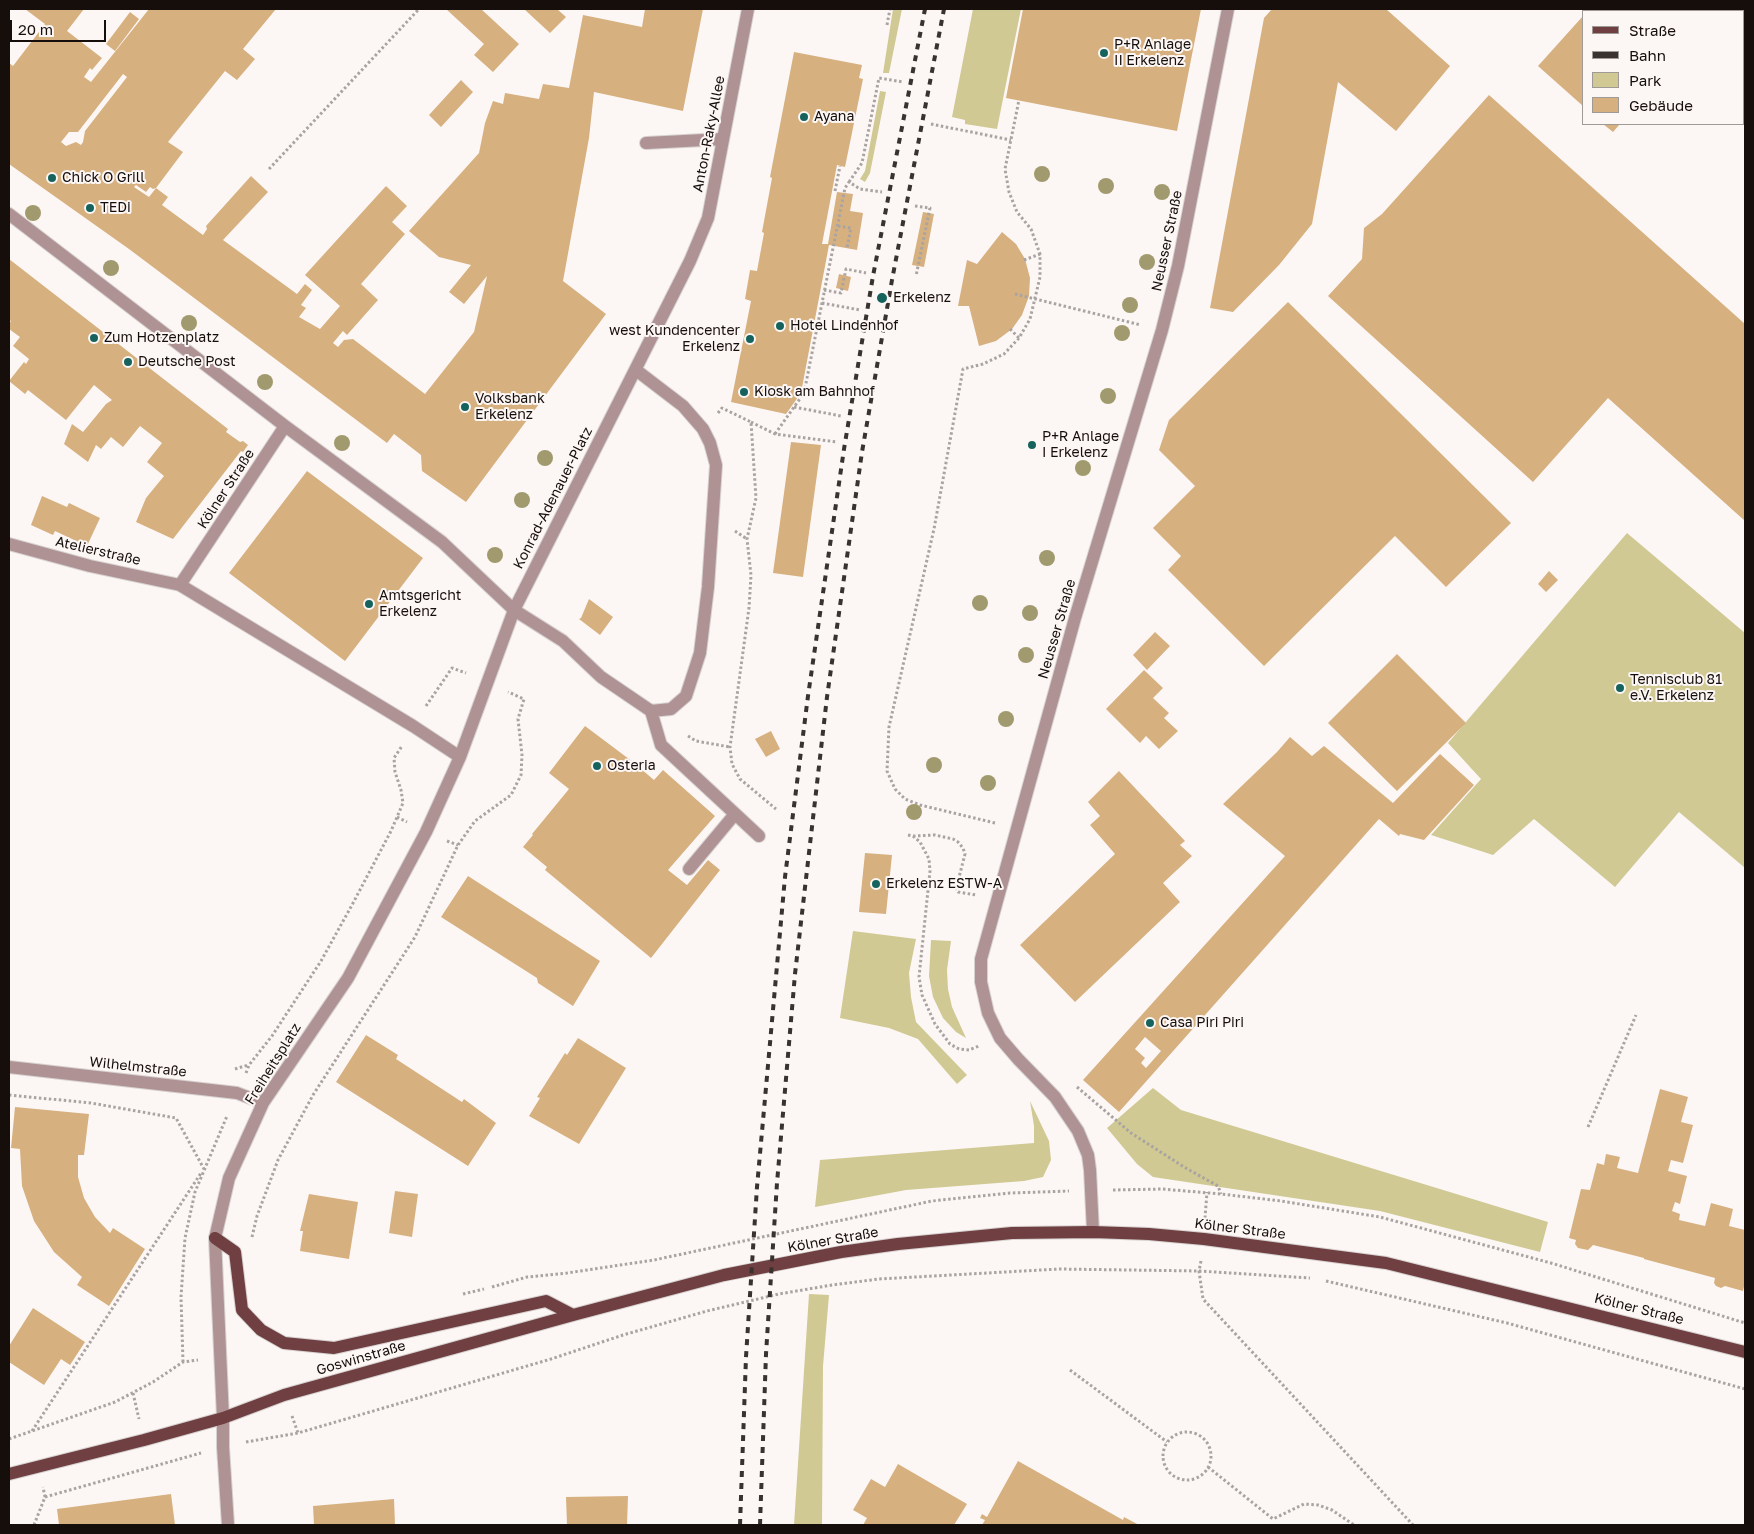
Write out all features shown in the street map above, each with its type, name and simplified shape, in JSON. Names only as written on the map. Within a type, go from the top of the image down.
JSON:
[{"type":"main road","name":"Kölner Straße","points":[[724,1275],[841,1252],[898,1244],[1012,1233],[1093,1232],[1204,1239],[1386,1263],[1745,1352]]},
{"type":"main road","points":[[215,1238],[235,1252],[242,1310],[261,1330],[284,1343],[334,1348],[546,1301],[573,1314]]},
{"type":"main road","name":"Goswinstraße","points":[[9,1474],[144,1440],[223,1418],[284,1395],[573,1314],[724,1275]]},
{"type":"street","name":"Anton-Raky-Allee","points":[[690,261],[708,218],[748,9]]},
{"type":"street","name":"Neusser Straße","points":[[1093,1232],[1088,1155],[1078,1131],[1055,1097],[1000,1038],[988,1013],[981,982],[981,959],[1075,618],[1162,330],[1178,266],[1228,9]]},
{"type":"street","points":[[646,144],[723,139]]},
{"type":"street","points":[[9,214],[286,426],[442,542],[514,610],[563,641],[601,677],[651,711],[661,745],[759,836]]},
{"type":"street","name":"Konrad-Adenauer-Platz","points":[[460,757],[514,610],[690,261]]},
{"type":"street","points":[[636,370],[683,406],[703,429],[710,443],[716,465],[708,587],[700,653],[686,696],[671,709],[651,711]]},
{"type":"street","name":"Kölner Straße","points":[[180,585],[286,426]]},
{"type":"street","name":"Atelierstraße","points":[[9,544],[90,566],[180,585]]},
{"type":"street","points":[[180,585],[413,726],[460,757]]},
{"type":"street","name":"Freiheitsplatz","points":[[228,1525],[215,1238],[229,1178],[263,1103],[348,978],[426,832],[460,757]]},
{"type":"street","points":[[689,869],[735,814]]},
{"type":"street","name":"Wilhelmstraße","points":[[9,1067],[238,1093],[263,1103]]},
{"type":"path","points":[[269,169],[419,9]]},
{"type":"path","points":[[887,25],[890,9]]},
{"type":"path","points":[[775,434],[804,393],[845,188],[862,163],[880,78],[903,82]]},
{"type":"path","points":[[1016,828],[920,805],[905,799],[895,789],[888,771],[889,727],[934,528],[962,369],[983,364],[1004,354],[1019,338],[1030,319],[1036,298],[1040,277],[1040,254],[1031,229],[1016,212],[1009,192],[1005,169],[1019,100]]},
{"type":"path","points":[[930,124],[1011,140]]},
{"type":"path","points":[[835,191],[840,166]]},
{"type":"path","points":[[850,182],[860,189],[882,192]]},
{"type":"path","points":[[915,206],[930,208],[916,276]]},
{"type":"path","points":[[838,226],[851,228],[847,248]]},
{"type":"path","points":[[1024,260],[1040,254]]},
{"type":"path","points":[[824,290],[841,293],[846,269],[866,273]]},
{"type":"path","points":[[1015,294],[1162,330]]},
{"type":"path","points":[[822,303],[860,310]]},
{"type":"path","points":[[1010,329],[1019,338]]},
{"type":"path","points":[[794,407],[842,416]]},
{"type":"path","points":[[751,422],[775,434],[837,442]]},
{"type":"path","points":[[747,539],[751,575],[749,608],[730,746],[732,764],[740,779],[776,809]]},
{"type":"path","points":[[696,741],[730,746]]},
{"type":"path","points":[[908,835],[936,835],[958,842],[964,848],[965,854],[956,886],[958,892],[996,899]]},
{"type":"path","points":[[913,836],[920,842],[929,859],[930,870],[919,977],[922,995],[928,1012],[934,1024],[950,1044],[959,1049],[969,1050],[1000,1038]]},
{"type":"path","points":[[1588,1127],[1636,1015]]},
{"type":"path","points":[[1039,1081],[1078,1087],[1131,1133],[1218,1186],[1222,1194]]},
{"type":"path","points":[[9,1095],[91,1103],[176,1118],[204,1169]]},
{"type":"path","points":[[183,1362],[181,1297],[185,1238],[195,1192],[204,1169]]},
{"type":"path","points":[[32,1431],[204,1169]]},
{"type":"path","points":[[1207,1192],[1204,1239],[1199,1271],[1203,1299],[1414,1525]]},
{"type":"path","points":[[46,1497],[223,1446],[298,1433],[551,1359],[623,1335],[778,1294],[879,1279],[1059,1269],[1199,1271],[1311,1278]]},
{"type":"path","points":[[1320,1279],[1507,1323],[1745,1389]]},
{"type":"path","points":[[1070,1370],[1167,1442]]},
{"type":"path","points":[[1190,1431],[1200,1434],[1208,1442],[1212,1451],[1208,1467],[1207,1471],[1199,1478],[1189,1481],[1179,1479],[1170,1474],[1164,1465],[1162,1455],[1165,1445],[1171,1437],[1180,1432],[1190,1431]]},
{"type":"path","points":[[34,1525],[46,1497],[38,1467]]},
{"type":"path","points":[[1208,1467],[1273,1518],[1304,1504],[1318,1505],[1332,1510],[1354,1525]]},
{"type":"green space","points":[[893,9],[902,9],[889,73],[883,73]]},
{"type":"green space","points":[[973,9],[1021,9],[997,129],[965,124],[965,120],[952,117]]},
{"type":"green space","points":[[880,91],[886,92],[870,173],[865,182],[860,179],[865,171]]},
{"type":"green space","name":"Tennisclub 81 e.V. Erkelenz","points":[[1627,533],[1745,633],[1745,868],[1679,812],[1615,887],[1534,819],[1493,855],[1431,835],[1481,779],[1448,743]]},
{"type":"green space","points":[[853,931],[916,939],[909,973],[916,1022],[967,1075],[957,1084],[918,1039],[889,1028],[840,1018]]},
{"type":"green space","points":[[931,940],[951,941],[947,970],[948,989],[952,1007],[966,1038],[956,1032],[943,1018],[933,997],[929,976]]},
{"type":"green space","points":[[1153,1088],[1181,1110],[1548,1222],[1540,1252],[1380,1211],[1153,1177],[1137,1164],[1107,1128]]},
{"type":"green space","points":[[1030,1101],[1049,1141],[1051,1160],[1043,1177],[1024,1181],[906,1190],[815,1207],[820,1160],[1034,1143],[1034,1126]]},
{"type":"green space","points":[[809,1294],[829,1295],[823,1366],[822,1525],[794,1525]]},
{"type":"building","points":[[25,9],[84,9],[67,31],[102,58],[92,70],[90,68],[84,77],[91,82],[149,9],[276,9],[243,49],[255,59],[237,80],[225,71],[168,142],[183,152],[156,188],[168,197],[162,205],[203,235],[207,229],[206,226],[251,176],[268,192],[223,240],[297,294],[305,284],[312,290],[301,305],[306,308],[299,317],[320,329],[340,306],[305,275],[386,186],[407,206],[392,222],[405,234],[361,284],[378,300],[347,335],[343,331],[333,343],[338,347],[344,340],[353,339],[425,394],[474,332],[487,276],[464,304],[449,292],[471,265],[439,257],[409,231],[479,153],[485,123],[493,101],[503,104],[505,93],[539,99],[543,84],[569,88],[583,15],[642,27],[645,9],[703,9],[683,111],[594,92],[589,138],[563,281],[606,314],[466,502],[422,471],[421,455],[394,434],[387,443],[129,249],[9,164],[9,63],[13,66],[45,24]],"holes":[[[123,74],[127,77],[85,131],[81,145],[76,142],[66,146],[61,142],[69,132],[78,132]],[[136,185],[146,192],[150,187],[156,188],[149,197],[134,187]]]},
{"type":"building","points":[[446,9],[481,9],[519,44],[493,72],[474,55],[484,44]]},
{"type":"building","points":[[524,9],[557,9],[566,17],[550,33]]},
{"type":"building","name":"P+R Anlage II Erkelenz","points":[[1023,9],[1201,9],[1177,131],[1006,98]]},
{"type":"building","points":[[1272,9],[1386,9],[1450,66],[1396,131],[1338,82],[1312,224],[1279,265],[1233,312],[1210,308],[1264,18]]},
{"type":"building","points":[[1674,9],[1676,10],[1588,10]]},
{"type":"building","points":[[1745,9],[1745,87],[1744,10],[1687,10]]},
{"type":"building","points":[[130,12],[139,19],[115,51],[106,44]]},
{"type":"building","points":[[1582,17],[1582,105],[1538,66]]},
{"type":"building","points":[[794,52],[862,65],[859,78],[863,79],[845,167],[837,165],[822,244],[828,244],[837,192],[853,194],[850,211],[863,213],[857,250],[829,245],[801,393],[786,414],[731,402],[751,301],[745,299],[750,270],[757,271],[772,178],[770,177]]},
{"type":"building","points":[[461,80],[473,92],[441,127],[429,115]]},
{"type":"building","points":[[1489,95],[1745,324],[1745,521],[1608,398],[1533,482],[1328,296],[1362,259],[1364,228],[1382,214]]},
{"type":"building","points":[[1604,125],[1619,125],[1613,132]]},
{"type":"building","points":[[923,212],[934,214],[924,267],[912,265]]},
{"type":"building","points":[[1002,232],[1016,244],[1025,259],[1030,278],[1029,296],[1022,315],[1012,329],[996,341],[979,346],[969,306],[958,306],[967,260],[977,264]]},
{"type":"building","points":[[9,259],[228,429],[226,432],[248,445],[243,452],[241,451],[173,539],[136,522],[146,498],[164,476],[147,462],[162,443],[140,426],[123,447],[111,437],[101,449],[96,445],[88,462],[64,444],[72,424],[83,432],[106,404],[112,400],[94,385],[66,420],[28,390],[25,394],[9,381],[24,362],[26,364],[29,359],[13,346],[20,337],[9,329],[11,321],[9,320]]},
{"type":"building","points":[[839,274],[851,277],[848,291],[836,288]]},
{"type":"building","points":[[1288,302],[1511,523],[1446,587],[1395,536],[1264,666],[1168,570],[1181,556],[1153,528],[1195,486],[1159,450],[1169,420]]},
{"type":"building","points":[[791,442],[821,445],[803,577],[773,573]]},
{"type":"building","points":[[307,471],[423,558],[345,661],[229,573]]},
{"type":"building","points":[[42,496],[67,507],[69,503],[100,518],[87,546],[55,531],[53,535],[31,525]]},
{"type":"building","points":[[1549,571],[1558,580],[1546,592],[1538,584]]},
{"type":"building","points":[[589,599],[613,617],[600,635],[579,619]]},
{"type":"building","points":[[1155,632],[1170,646],[1147,670],[1133,655]]},
{"type":"building","points":[[1397,654],[1466,723],[1397,791],[1328,723]]},
{"type":"building","points":[[1144,670],[1163,688],[1153,698],[1169,713],[1164,718],[1178,731],[1159,749],[1146,736],[1140,743],[1106,709]]},
{"type":"building","points":[[585,726],[654,780],[663,770],[715,816],[668,870],[687,885],[708,860],[720,870],[651,958],[545,870],[547,867],[523,847],[569,789],[549,773]]},
{"type":"building","points":[[771,731],[780,749],[766,757],[755,739]]},
{"type":"building","points":[[1290,737],[1312,756],[1324,746],[1393,803],[1440,754],[1474,785],[1424,840],[1400,834],[1399,836],[1379,819],[1119,1112],[1083,1080],[1285,856],[1223,804]],"holes":[[[1145,1037],[1161,1051],[1146,1068],[1141,1063],[1145,1058],[1135,1049]]]},
{"type":"building","points":[[1119,771],[1185,841],[1180,845],[1192,856],[1163,883],[1180,902],[1075,1002],[1020,945],[1115,854],[1090,825],[1100,816],[1088,802]]},
{"type":"building","name":"Erkelenz ESTW-A","points":[[865,853],[892,855],[886,914],[859,912]]},
{"type":"building","points":[[468,876],[600,961],[573,1006],[538,983],[537,978],[441,917]]},
{"type":"building","points":[[366,1035],[398,1055],[396,1059],[462,1102],[464,1099],[496,1123],[468,1166],[336,1082]]},
{"type":"building","points":[[578,1038],[626,1068],[579,1144],[529,1116],[540,1098],[537,1097],[565,1053],[567,1055]]},
{"type":"building","points":[[1660,1089],[1688,1097],[1681,1122],[1693,1125],[1683,1163],[1671,1160],[1668,1171],[1687,1176],[1680,1204],[1675,1202],[1672,1211],[1680,1214],[1679,1220],[1705,1226],[1711,1203],[1733,1209],[1729,1226],[1745,1230],[1745,1282],[1743,1291],[1725,1286],[1721,1288],[1714,1283],[1715,1278],[1644,1258],[1593,1245],[1588,1250],[1578,1248],[1575,1244],[1576,1240],[1569,1238],[1581,1189],[1590,1190],[1597,1163],[1604,1165],[1606,1154],[1620,1157],[1617,1168],[1638,1173]]},
{"type":"building","points":[[15,1107],[89,1114],[84,1155],[78,1155],[78,1177],[84,1198],[95,1217],[110,1233],[113,1228],[145,1249],[109,1306],[77,1285],[82,1277],[54,1252],[34,1221],[22,1186],[20,1149],[11,1148]]},
{"type":"building","points":[[395,1191],[418,1194],[412,1237],[389,1233]]},
{"type":"building","points":[[309,1194],[358,1202],[349,1259],[300,1251],[303,1231],[300,1231]]},
{"type":"building","points":[[33,1308],[85,1342],[70,1365],[61,1359],[44,1385],[9,1362],[9,1346]]},
{"type":"building","points":[[1018,1461],[1123,1520],[1124,1517],[1139,1525],[982,1525],[985,1520],[980,1518],[982,1514],[987,1517]]},
{"type":"building","points":[[898,1464],[967,1504],[954,1525],[863,1525],[867,1518],[853,1510],[871,1479],[885,1487]]},
{"type":"building","points":[[171,1494],[175,1525],[59,1525],[57,1509]]},
{"type":"building","points":[[628,1496],[627,1525],[567,1525],[566,1497]]},
{"type":"building","points":[[394,1499],[395,1525],[314,1525],[313,1506]]},
{"type":"railway","points":[[740,1525],[746,1357],[757,1187],[785,877],[808,696],[844,449],[873,276],[925,9]]},
{"type":"railway","points":[[760,1525],[766,1354],[777,1183],[795,974],[827,697],[862,452],[892,280],[944,9]]},
{"type":"place","name":"P+R Anlage II Erkelenz","points":[[1104,53]]},
{"type":"place","name":"Ayana","points":[[804,117]]},
{"type":"place","name":"Chick O Grill","points":[[52,178]]},
{"type":"place","name":"TEDi","points":[[90,208]]},
{"type":"place","name":"Erkelenz","points":[[882,298]]},
{"type":"place","name":"Hotel Lindenhof","points":[[780,326]]},
{"type":"place","name":"Zum Hotzenplatz","points":[[94,338]]},
{"type":"place","name":"west Kundencenter Erkelenz","points":[[750,339]]},
{"type":"place","name":"Deutsche Post","points":[[128,362]]},
{"type":"place","name":"Kiosk am Bahnhof","points":[[744,392]]},
{"type":"place","name":"Volksbank Erkelenz","points":[[465,407]]},
{"type":"place","name":"P+R Anlage I Erkelenz","points":[[1032,445]]},
{"type":"place","name":"Amtsgericht Erkelenz","points":[[369,604]]},
{"type":"place","name":"Tennisclub 81 e.V. Erkelenz","points":[[1620,688]]},
{"type":"place","name":"Osteria","points":[[597,766]]},
{"type":"place","name":"Erkelenz ESTW-A","points":[[876,884]]},
{"type":"place","name":"Casa Piri Piri","points":[[1150,1023]]}]
